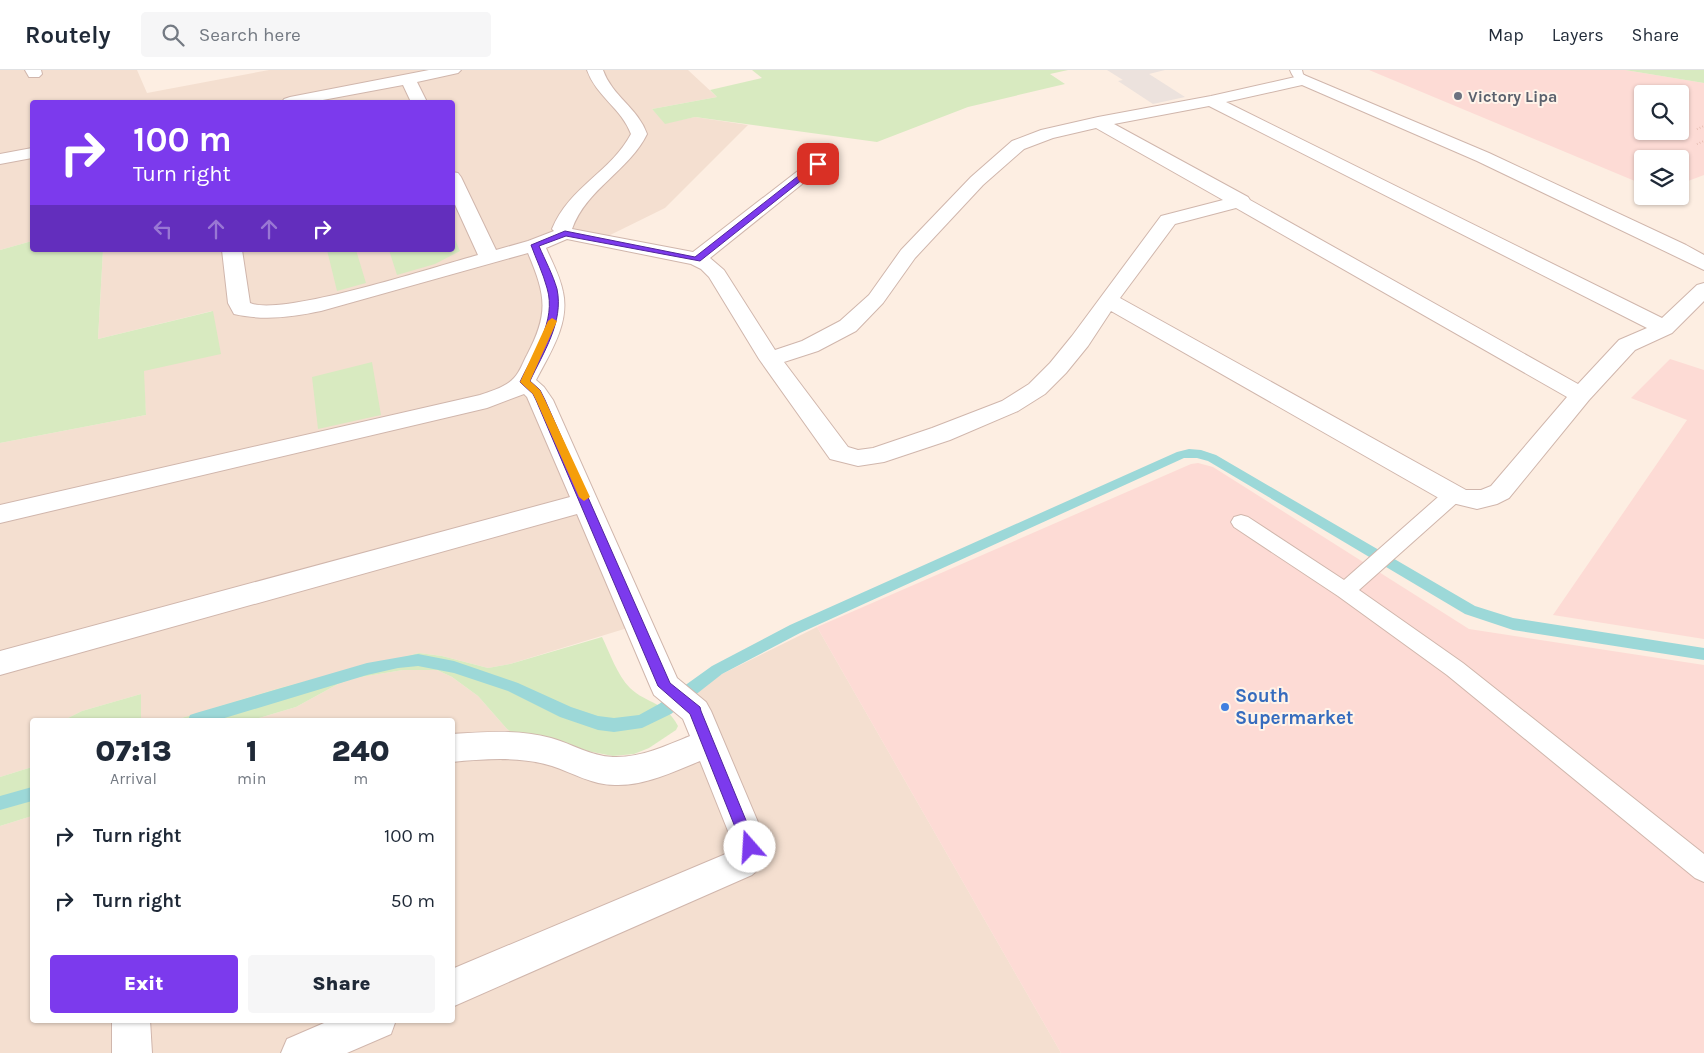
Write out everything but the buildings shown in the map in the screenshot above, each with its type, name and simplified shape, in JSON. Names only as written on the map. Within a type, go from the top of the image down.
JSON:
[{"type":"street","points":[[300,100],[454,70]]},
{"type":"street","points":[[565,233],[562,226],[573,208],[631,149],[638,134],[634,123],[600,84],[595,70]]},
{"type":"street","points":[[770,358],[810,346],[848,326],[876,299],[908,254],[977,181],[1018,145],[1048,134],[1098,122],[1211,102],[1300,75],[1483,157],[1679,249],[1704,264]]},
{"type":"street","points":[[408,79],[418,100]]},
{"type":"street","points":[[1211,102],[1664,328]]},
{"type":"street","points":[[1098,122],[1241,201],[1581,395]]},
{"type":"street","points":[[0,159],[30,153]]},
{"type":"street","points":[[697,259],[818,164]]},
{"type":"street","points":[[455,183],[489,257]]},
{"type":"street","points":[[232,252],[239,303],[242,309],[259,313],[321,305],[535,245],[565,233],[697,259],[708,265],[717,274],[770,358],[839,453],[858,458],[875,456],[941,434],[1002,410],[1037,389],[1058,368],[1080,341],[1168,220],[1241,201]]},
{"type":"street","points":[[0,514],[487,401],[515,390],[524,382],[551,327],[554,310],[552,290],[535,245]]},
{"type":"street","points":[[1108,300],[1453,495],[1469,501],[1487,499],[1500,492],[1581,395],[1627,345],[1664,328],[1704,289]]},
{"type":"street","points":[[455,987],[740,864],[746,859],[750,847],[695,711],[665,686],[541,400],[536,392],[524,382]]},
{"type":"street","points":[[0,663],[586,502]]},
{"type":"street","points":[[455,748],[497,744],[515,745],[553,752],[596,769],[616,771],[640,768],[709,743]]},
{"type":"street","points":[[131,1023],[132,1053]]},
{"type":"street","points":[[301,1053],[370,1023]]},
{"type":"lane","points":[[1345,591],[1453,495]]},
{"type":"lane","points":[[1242,522],[1345,591],[1493,698],[1704,870]]},
{"type":"path","points":[[1704,126],[1697,129],[1704,131]]},
{"type":"path","points":[[1697,144],[1704,141]]},
{"type":"shaded area","points":[[0,70],[137,70],[147,93],[269,70],[688,70],[717,97],[652,109],[665,123],[695,117],[748,125],[665,208],[600,240],[565,233],[535,245],[552,290],[525,377],[505,392],[0,512],[0,443],[146,415],[143,371],[212,311],[98,339],[103,252],[455,252],[455,100],[30,100],[30,242],[0,250]]},
{"type":"shaded area","points":[[1107,70],[1165,70],[1149,74],[1185,97],[1153,104],[1118,81],[1123,80]]},
{"type":"shaded area","points":[[1369,70],[1625,70],[1704,83],[1704,175],[1689,181],[1689,150],[1634,150],[1634,181]]},
{"type":"shaded area","points":[[1670,359],[1704,370],[1704,639],[1553,615],[1687,420],[1631,398]]},
{"type":"shaded area","points":[[525,391],[583,501],[0,661],[0,517]]},
{"type":"shaded area","name":"South Supermarket","points":[[1198,463],[1213,467],[1469,629],[1704,665],[1704,1053],[1061,1053],[817,627],[1191,464]]},
{"type":"shaded area","points":[[584,504],[634,626],[510,664],[488,668],[442,656],[419,653],[280,688],[182,718],[141,718],[141,694],[82,711],[68,718],[30,718],[30,768],[0,777],[0,665]]},
{"type":"shaded area","points":[[817,627],[1061,1053],[309,1053],[378,1023],[455,1023],[455,990],[743,865],[685,697],[716,677]]},
{"type":"shaded area","points":[[403,670],[437,670],[452,677],[478,696],[507,729],[520,738],[455,745],[455,718],[259,718],[296,707],[338,684],[355,678]]},
{"type":"shaded area","points":[[706,746],[748,850],[455,984],[455,750],[499,748],[588,771]]},
{"type":"shaded area","points":[[30,817],[30,1023],[128,1023],[129,1053],[0,1053],[0,826]]},
{"type":"shaded area","points":[[134,1023],[365,1023],[295,1053],[134,1053]]},
{"type":"green space","points":[[752,70],[1068,70],[1050,74],[1065,84],[968,107],[877,142],[695,117],[665,124],[652,109],[717,97],[710,90],[762,78]]},
{"type":"green space","points":[[1625,70],[1704,70],[1704,83]]},
{"type":"green space","points":[[455,240],[460,251],[435,264],[397,275],[390,252],[455,252]]},
{"type":"green space","points":[[30,242],[30,252],[103,252],[98,339],[213,311],[221,354],[144,371],[146,415],[0,443],[0,250]]},
{"type":"green space","points":[[327,252],[357,252],[366,283],[337,291]]},
{"type":"green space","points":[[372,362],[381,415],[318,429],[312,377]]},
{"type":"green space","points":[[602,637],[625,683],[636,693],[668,712],[678,726],[676,730],[649,748],[634,754],[613,756],[520,738],[507,729],[478,696],[452,677],[437,670],[403,670],[355,678],[338,684],[296,707],[259,718],[182,718],[280,688],[419,653],[442,656],[488,668],[510,664]]},
{"type":"green space","points":[[141,694],[141,718],[68,718],[82,711]]},
{"type":"green space","points":[[30,768],[30,817],[0,826],[0,777]]},
{"type":"waterway","points":[[203,718],[367,669],[398,662],[418,660],[454,667],[513,687],[566,712],[598,723],[614,725],[642,721],[665,709],[717,670],[795,629],[1181,455],[1193,453],[1212,458],[1470,610],[1513,624],[1704,654]]},
{"type":"waterway","points":[[0,803],[30,795]]},
{"type":"slow traffic","points":[[552,321],[551,327],[524,382],[532,387],[541,400],[584,497]]},
{"type":"place","name":"Victory Lipa","points":[[1458,96]]},
{"type":"place","name":"South Supermarket","points":[[1225,707]]},
{"type":"route","points":[[750,847],[695,711],[665,686],[541,400],[532,387],[524,382],[551,327],[554,310],[552,290],[535,245],[565,233],[697,259],[818,164]]}]
